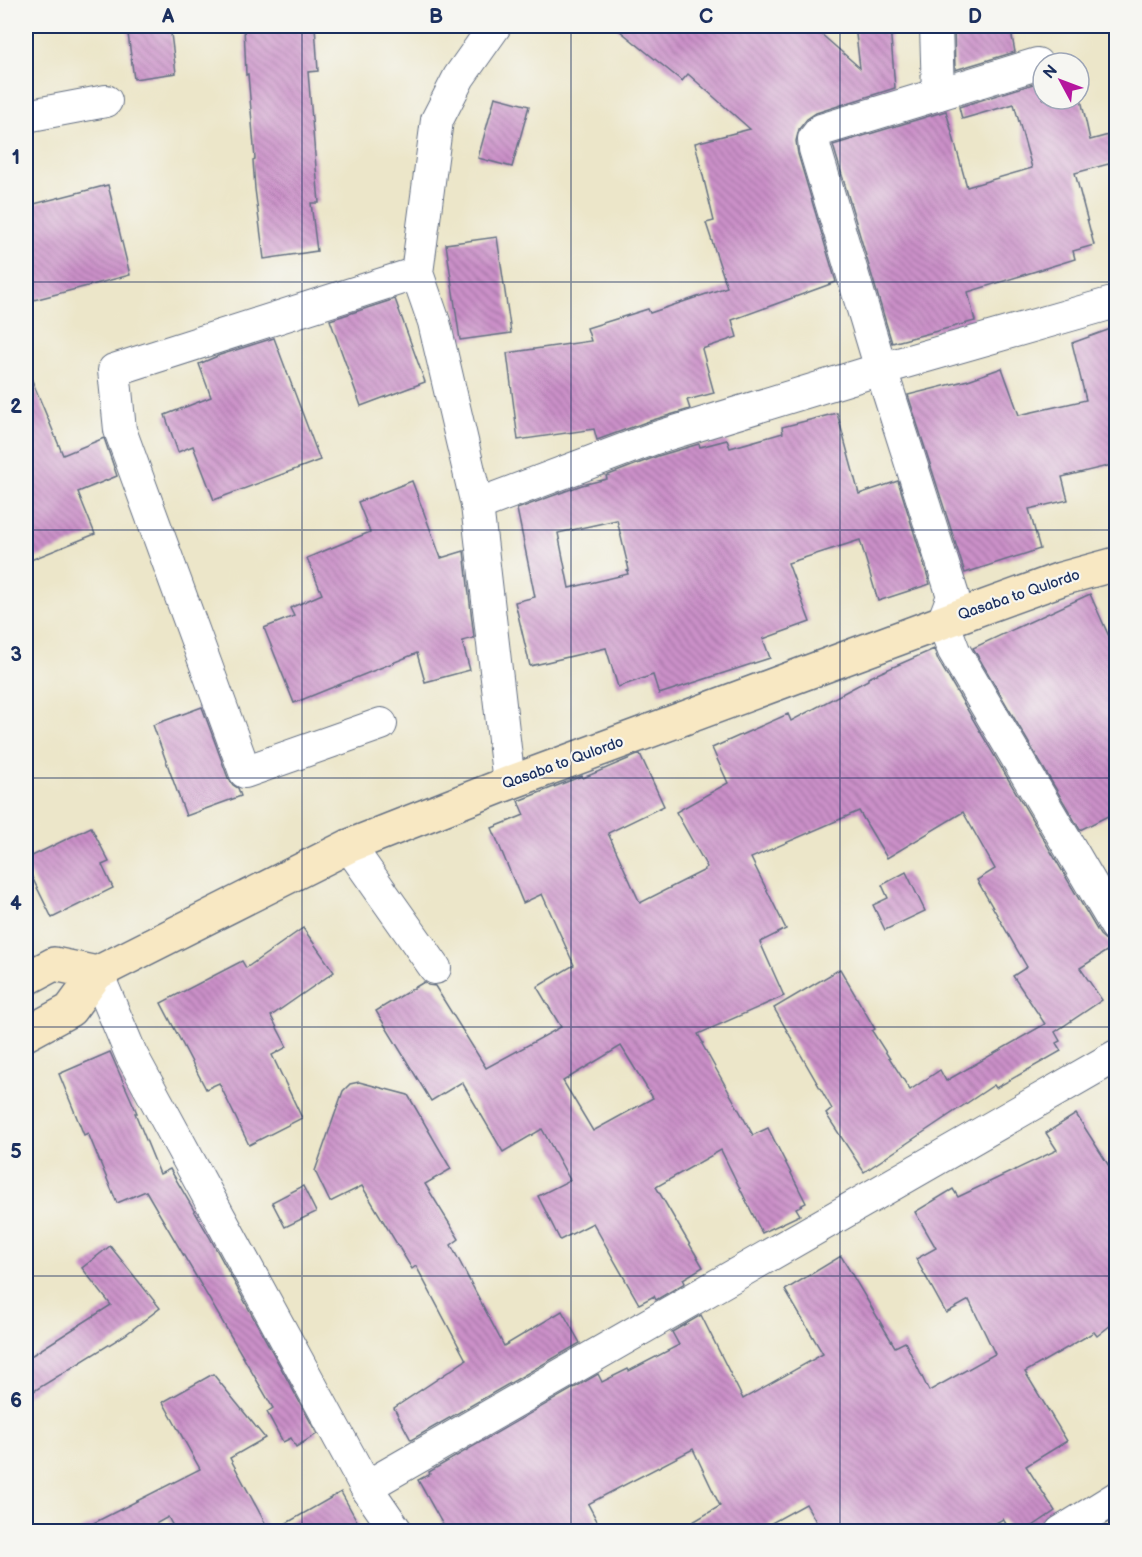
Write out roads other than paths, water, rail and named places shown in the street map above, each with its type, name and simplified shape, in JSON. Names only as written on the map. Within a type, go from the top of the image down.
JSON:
[{"type":"street","points":[[495,26],[459,77],[437,120],[417,273],[434,322],[477,505],[509,783]]},
{"type":"street","points":[[936,26],[938,94]]},
{"type":"street","points":[[1031,66],[821,130],[814,139],[880,369],[953,596],[943,622],[954,651],[1116,926]]},
{"type":"street","points":[[26,116],[106,101]]},
{"type":"street","points":[[381,724],[245,772],[120,430],[114,370],[417,273]]},
{"type":"street","points":[[477,505],[652,439],[880,369],[1116,302]]},
{"type":"street","name":"Qasaba to Qulordo","points":[[97,973],[349,846],[509,783],[943,622],[1061,579],[1116,564]]},
{"type":"street","points":[[349,846],[435,968]]},
{"type":"street","points":[[26,979],[54,964],[97,973]]},
{"type":"street","points":[[26,1034],[70,1010],[97,973]]},
{"type":"street","points":[[97,973],[130,1054],[366,1487],[397,1532]]},
{"type":"street","points":[[366,1487],[1116,1056]]},
{"type":"street","points":[[1061,1532],[1116,1498]]}]
